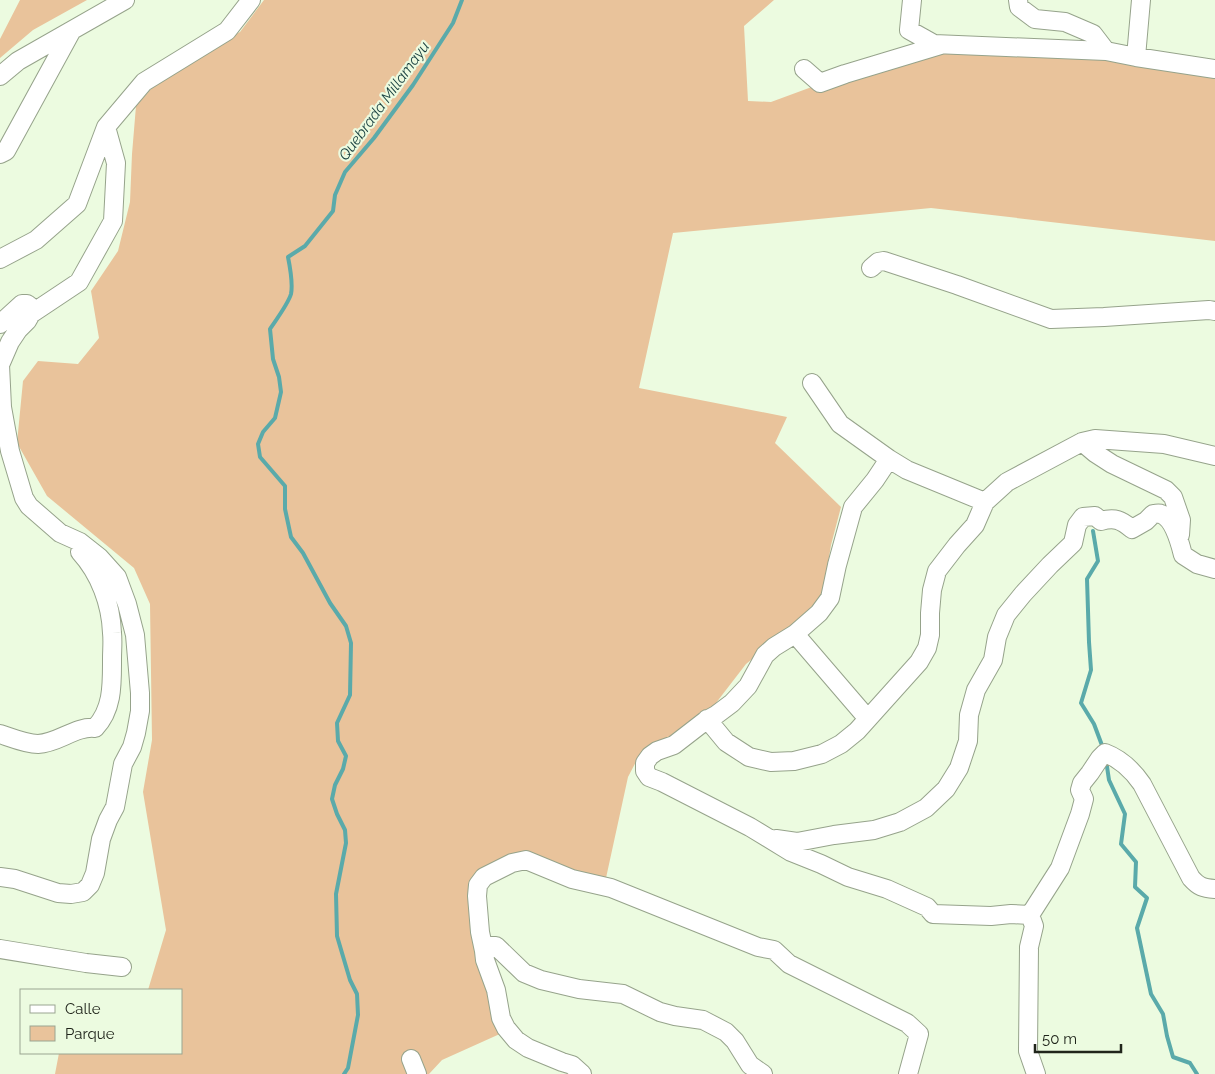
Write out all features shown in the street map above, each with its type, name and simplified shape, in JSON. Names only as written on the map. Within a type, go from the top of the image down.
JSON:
[{"type":"street","points":[[0,76],[18,61],[125,0]]},
{"type":"street","points":[[0,259],[36,240],[77,204],[106,126],[144,82],[227,31],[251,0]]},
{"type":"street","points":[[912,0],[909,30],[934,44],[1106,51],[1215,69]]},
{"type":"street","points":[[1018,0],[1019,7],[1035,19],[1065,22],[1093,34],[1106,51]]},
{"type":"street","points":[[1136,57],[1141,0]]},
{"type":"street","points":[[0,154],[6,151],[72,31]]},
{"type":"street","points":[[804,69],[820,83],[941,44]]},
{"type":"street","points":[[30,314],[79,282],[113,220],[116,163],[106,126]]},
{"type":"street","points":[[871,268],[878,262],[884,262],[1051,319],[1215,311]]},
{"type":"street","points":[[0,324],[22,304],[27,304],[31,307],[27,321],[10,342],[0,367],[2,407],[10,451],[24,498],[29,506],[82,554],[95,571],[108,606],[112,632],[112,690],[109,704],[96,728],[81,729],[49,742],[38,744],[20,741],[0,734]]},
{"type":"street","points":[[812,383],[840,424],[888,459],[907,470],[985,502]]},
{"type":"street","points":[[708,719],[726,742],[749,757],[771,762],[794,761],[822,754],[841,744],[857,731],[919,662],[927,648],[930,635],[932,590],[936,571],[975,525],[985,502],[1007,482],[1082,442],[1095,439],[1164,444],[1215,456]]},
{"type":"street","points":[[1082,442],[1106,460],[1166,490],[1173,497],[1181,520],[1179,539]]},
{"type":"street","points":[[888,459],[875,480],[853,507],[830,598],[819,613],[795,634],[774,646],[765,655],[748,686],[732,704],[696,727],[674,745],[657,751],[650,756],[646,763],[645,771],[649,777],[750,828],[791,852],[848,877],[888,889],[927,906],[933,914],[1030,915]]},
{"type":"street","points":[[766,838],[797,842],[874,830],[900,822],[926,808],[946,789],[959,768],[968,741],[969,715],[976,690],[993,660],[997,636],[1006,615],[1050,565],[1073,543],[1077,525],[1082,517],[1095,516],[1101,521],[1112,518],[1125,523],[1132,529],[1146,521],[1153,514],[1162,514],[1171,523],[1179,539],[1183,555],[1197,564],[1215,569]]},
{"type":"street","points":[[0,877],[15,879],[58,893],[71,894],[83,892],[90,885],[95,873],[101,839],[115,807],[123,764],[132,747],[140,711],[135,635],[127,604],[117,577],[99,557],[80,542],[60,533]]},
{"type":"street","points":[[795,634],[868,719]]},
{"type":"street","points":[[1030,915],[1060,868],[1084,799],[1080,790],[1082,783],[1105,753],[1113,756],[1135,774],[1142,784],[1191,878],[1197,885],[1203,888],[1215,889]]},
{"type":"street","points":[[582,1074],[572,1065],[528,1048],[516,1040],[500,1018],[496,990],[485,960],[477,896],[478,886],[484,877],[512,863],[526,860],[572,879],[611,888],[758,947],[774,950],[789,964],[907,1023],[919,1034],[908,1074]]},
{"type":"street","points":[[1030,915],[1034,926],[1030,947],[1028,1051],[1036,1074]]},
{"type":"street","points":[[484,951],[489,946],[496,946],[524,973],[541,980],[623,994],[660,1012],[703,1020],[726,1032],[735,1041],[750,1065],[763,1074]]},
{"type":"street","points":[[0,949],[122,967]]},
{"type":"green space","points":[[20,0],[87,0],[33,30],[0,58],[0,39]]},
{"type":"green space","points":[[264,0],[774,0],[744,26],[748,101],[771,102],[912,50],[1133,51],[1215,76],[1215,241],[931,208],[673,233],[639,388],[787,417],[775,443],[841,507],[831,545],[823,595],[794,625],[746,664],[709,712],[639,756],[628,777],[606,878],[527,858],[477,887],[502,1033],[442,1060],[429,1074],[55,1074],[59,1054],[182,1054],[182,989],[148,989],[166,930],[143,792],[152,740],[150,604],[134,568],[47,496],[17,443],[23,381],[38,361],[78,364],[99,338],[91,291],[118,251],[130,202],[136,106],[173,64],[240,32]]},
{"type":"waterway","name":"Quebrada Millamayu","points":[[344,1074],[348,1068],[358,1015],[357,994],[350,980],[337,936],[336,894],[346,843],[345,830],[332,799],[346,756],[338,741],[337,723],[350,695],[351,643],[346,626],[330,603],[303,553],[291,537],[285,509],[285,486],[260,457],[258,444],[263,432],[275,418],[281,392],[279,377],[273,359],[270,329],[285,307],[291,294],[288,257],[305,246],[333,211],[335,195],[345,172],[374,138],[413,85],[453,23],[462,0]]},
{"type":"waterway","points":[[1093,531],[1098,561],[1087,579],[1091,670],[1081,703],[1094,724],[1103,748]]},
{"type":"waterway","points":[[1106,760],[1109,780],[1125,814],[1121,844],[1136,862],[1135,887],[1147,898],[1137,928],[1151,994],[1163,1014],[1173,1057],[1190,1063],[1197,1074]]}]
